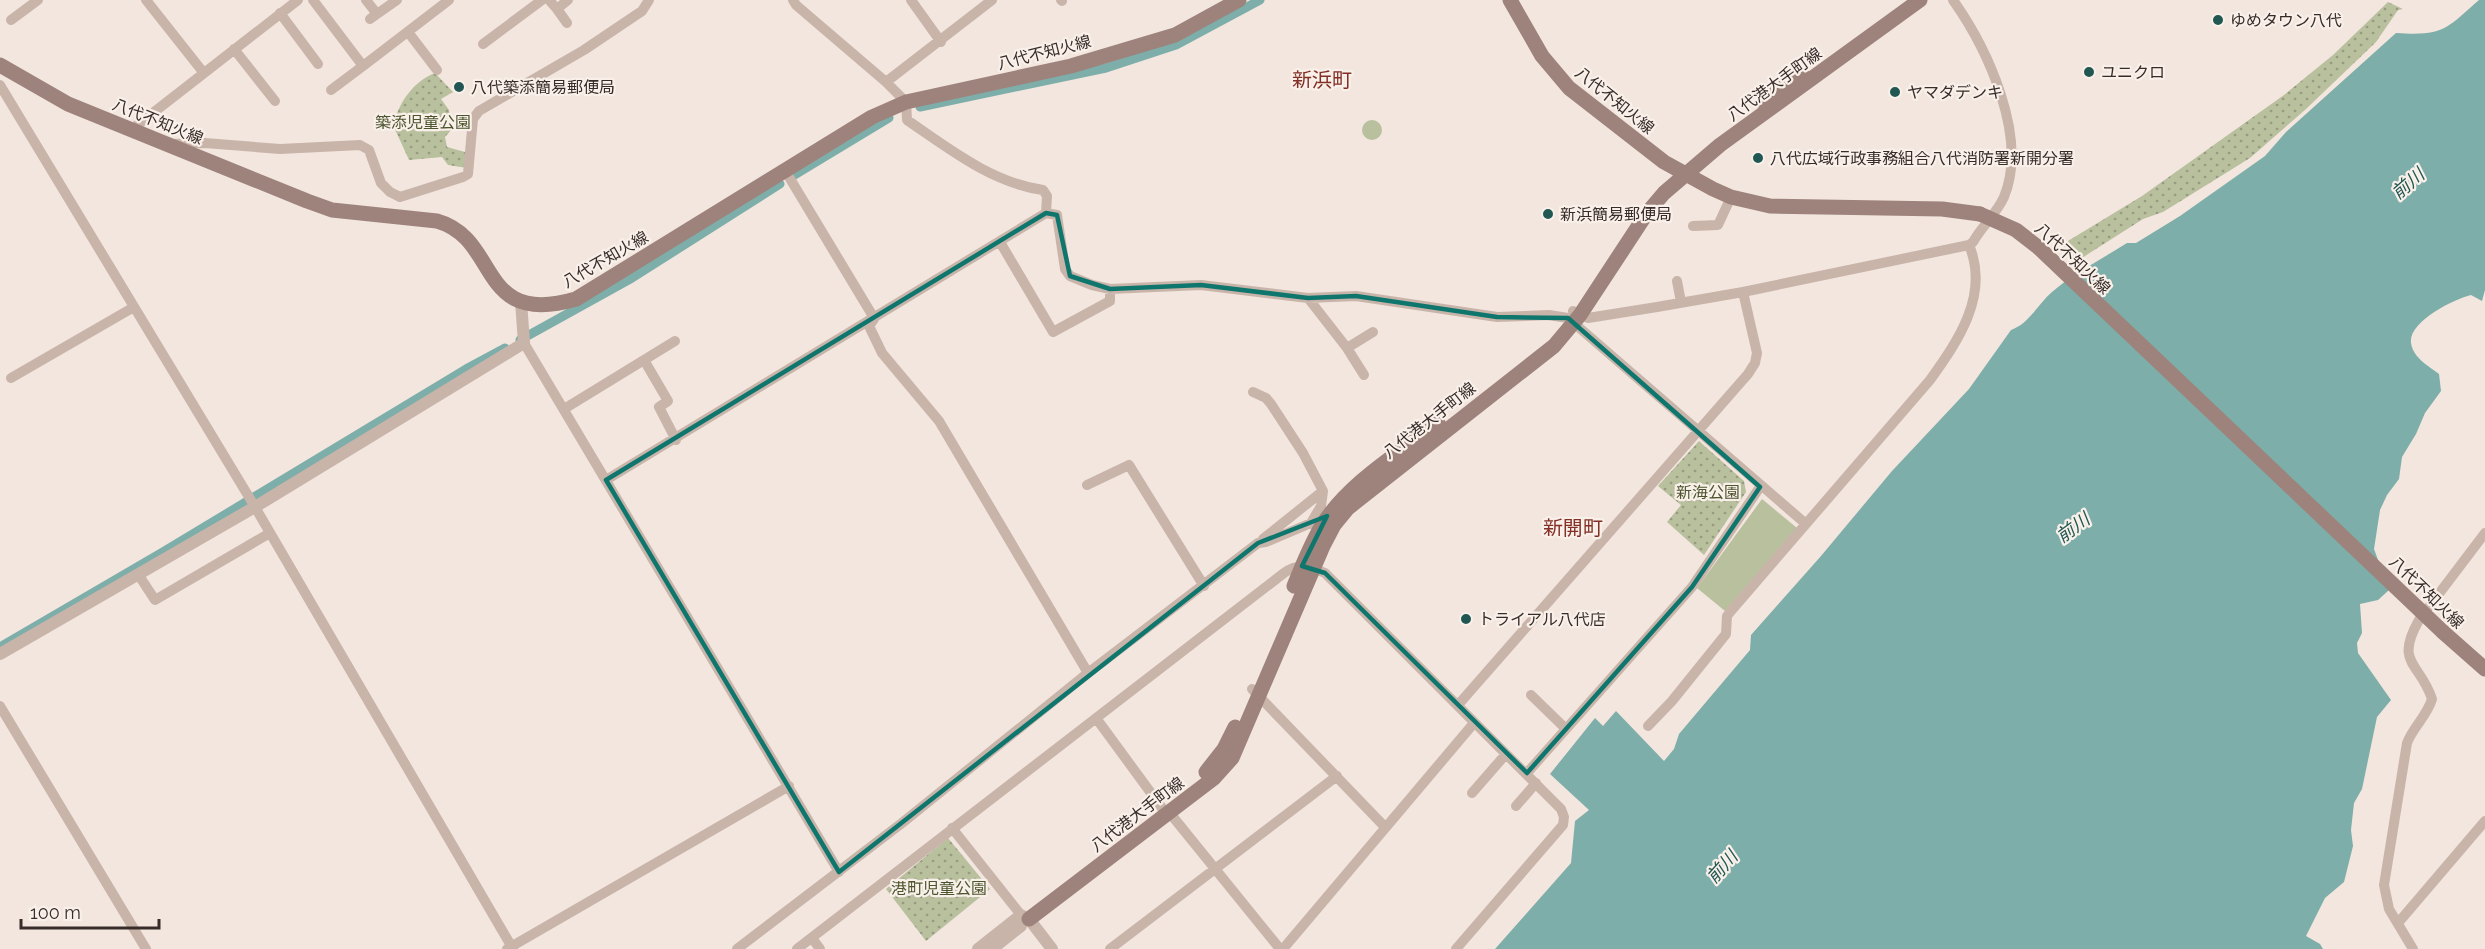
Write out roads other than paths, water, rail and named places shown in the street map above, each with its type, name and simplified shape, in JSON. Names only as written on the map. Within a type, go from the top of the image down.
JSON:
[{"type":"main road","name":"八代不知火線","points":[[0,65],[68,104],[332,210],[449,224],[471,242],[495,284],[503,291],[521,301],[542,305],[576,299],[786,172],[872,117],[906,102],[1071,66],[1175,34],[1222,4],[1239,0]]},
{"type":"main road","name":"八代不知火線","points":[[1510,0],[1542,56],[1558,77],[1681,172],[1731,197],[1770,206],[1942,209],[1980,214],[2016,230],[2039,248],[2442,632],[2485,669]]},
{"type":"main road","name":"八代港大手町線","points":[[1681,172],[1707,142],[1905,0]]},
{"type":"main road","name":"八代港大手町線","points":[[1025,917],[1165,810],[1214,778],[1232,758],[1255,692],[1308,567],[1334,525],[1348,508],[1554,346],[1640,208],[1657,187],[1720,145],[1920,0]]},
{"type":"main road","name":"八代港大手町線","points":[[1308,567],[1316,525],[1359,484],[1574,317]]},
{"type":"street","points":[[11,20],[38,0]]},
{"type":"street","points":[[146,0],[203,72]]},
{"type":"street","points":[[131,130],[298,0]]},
{"type":"street","points":[[313,0],[363,66]]},
{"type":"street","points":[[366,0],[373,16],[397,0]]},
{"type":"street","points":[[331,90],[449,0]]},
{"type":"street","points":[[483,44],[542,0]]},
{"type":"street","points":[[567,23],[553,4],[568,0]]},
{"type":"street","points":[[165,144],[205,143],[280,149],[360,145],[369,150],[381,183],[390,192],[400,197],[468,174],[473,119],[479,111],[584,50],[642,11],[649,0]]},
{"type":"street","points":[[793,0],[906,102],[907,120],[981,168],[1027,188],[1043,190],[1047,196],[1046,213]]},
{"type":"street","points":[[911,0],[941,42]]},
{"type":"street","points":[[886,82],[941,42],[992,0]]},
{"type":"street","points":[[606,480],[1046,213],[1058,215],[1065,269],[1070,276],[1092,285],[1110,289],[1201,285],[1308,298],[1356,296],[1497,317],[1549,315],[1588,318],[1743,292],[1969,245],[2004,197],[2010,174],[2012,141],[1998,86],[1985,52],[1953,0]]},
{"type":"street","points":[[280,13],[318,64]]},
{"type":"street","points":[[408,32],[437,70]]},
{"type":"street","points":[[234,49],[275,101]]},
{"type":"street","points":[[0,85],[255,507],[510,948],[789,786]]},
{"type":"street","points":[[786,172],[874,318]]},
{"type":"street","points":[[1693,226],[1718,225],[1731,197]]},
{"type":"street","points":[[1000,242],[1053,332],[1110,301],[1110,289]]},
{"type":"street","points":[[1648,726],[1672,701],[1726,634],[1727,616],[1731,611],[1930,380],[1955,346],[1969,319],[1975,288],[1973,255],[1969,245]]},
{"type":"street","points":[[1677,281],[1681,302]]},
{"type":"street","points":[[1458,705],[1755,363],[1757,353],[1743,292]]},
{"type":"street","points":[[1308,298],[1347,348],[1364,375]]},
{"type":"street","points":[[521,301],[524,343],[839,872]]},
{"type":"street","points":[[11,378],[134,307]]},
{"type":"street","points":[[1574,317],[1698,431],[1806,524]]},
{"type":"street","points":[[874,318],[869,326],[882,353],[939,421],[1088,673]]},
{"type":"street","points":[[1347,348],[1373,332]]},
{"type":"street","points":[[564,409],[675,341]]},
{"type":"street","points":[[0,654],[255,507],[524,343]]},
{"type":"street","points":[[644,360],[668,401],[659,407],[675,440]]},
{"type":"street","points":[[1253,392],[1266,398],[1272,404],[1303,453],[1323,491],[1316,525],[1258,543]]},
{"type":"street","points":[[1087,485],[1129,465],[1204,586]]},
{"type":"street","points":[[1527,773],[1692,586],[1761,487]]},
{"type":"street","points":[[736,949],[839,872],[1088,673],[1204,586],[1323,491]]},
{"type":"street","points":[[138,574],[155,600],[270,533]]},
{"type":"street","points":[[2413,949],[2389,909],[2384,885],[2407,743],[2411,731],[2429,708],[2432,699],[2410,660],[2407,648],[2411,634],[2419,620],[2485,533]]},
{"type":"street","points":[[798,949],[1292,567],[1308,567],[1325,573],[1561,809],[1564,817],[1563,825],[1456,949]]},
{"type":"street","points":[[1255,692],[1384,826]]},
{"type":"street","points":[[1531,695],[1566,729]]},
{"type":"street","points":[[0,706],[146,949]]},
{"type":"street","points":[[1096,718],[1165,810],[1281,949],[1474,723]]},
{"type":"street","points":[[1472,793],[1506,754]]},
{"type":"street","points":[[1110,949],[1336,776]]},
{"type":"street","points":[[1516,806],[1536,783]]},
{"type":"street","points":[[2398,923],[2485,821]]},
{"type":"street","points":[[952,828],[1052,949]]},
{"type":"street","points":[[978,949],[1025,917]]},
{"type":"street","points":[[992,949],[1025,917]]},
{"type":"street","points":[[812,938],[820,949]]},
{"type":"water","name":"前川","points":[[2479,0],[2485,0],[2485,290],[2482,301],[2471,295],[2444,306],[2424,320],[2412,335],[2411,343],[2415,353],[2439,374],[2441,391],[2425,413],[2402,457],[2399,479],[2387,495],[2380,510],[2374,549],[2389,590],[2378,600],[2360,604],[2362,633],[2357,643],[2358,653],[2391,700],[2377,717],[2362,789],[2354,803],[2351,830],[2353,846],[2344,882],[2325,898],[2306,936],[2320,944],[2323,949],[1495,949],[1571,863],[1575,821],[1589,810],[1550,774],[1595,718],[1603,726],[1616,711],[1664,761],[1674,749],[1679,734],[1750,650],[1751,635],[1892,471],[1969,389],[2011,330],[2023,323],[2047,297],[2069,279],[2127,243],[2136,243],[2180,216],[2265,156],[2286,132],[2396,33],[2424,33],[2442,29]]},
{"type":"waterway","points":[[920,107],[1106,68],[1176,45],[1260,0]]},
{"type":"waterway","points":[[793,176],[889,118]]},
{"type":"waterway","points":[[520,340],[632,278],[780,184]]},
{"type":"waterway","points":[[0,647],[505,348]]},
{"type":"place","name":"ゆめタウン八代","points":[[2218,20]]},
{"type":"place","name":"ユニクロ","points":[[2089,72]]},
{"type":"place","name":"八代築添簡易郵便局","points":[[459,87]]},
{"type":"place","name":"ヤマダデンキ","points":[[1895,92]]},
{"type":"place","name":"八代広域行政事務組合八代消防署新開分署","points":[[1758,158]]},
{"type":"place","name":"新浜簡易郵便局","points":[[1548,214]]},
{"type":"place","name":"トライアル八代店","points":[[1466,619]]},
{"type":"district","name":"新浜町","points":[[1322,80]]},
{"type":"district","name":"新開町","points":[[1573,528]]},
{"type":"park label","name":"築添児童公園","points":[[423,122]]},
{"type":"park label","name":"新海公園","points":[[1708,492]]},
{"type":"park label","name":"港町児童公園","points":[[939,888]]}]
